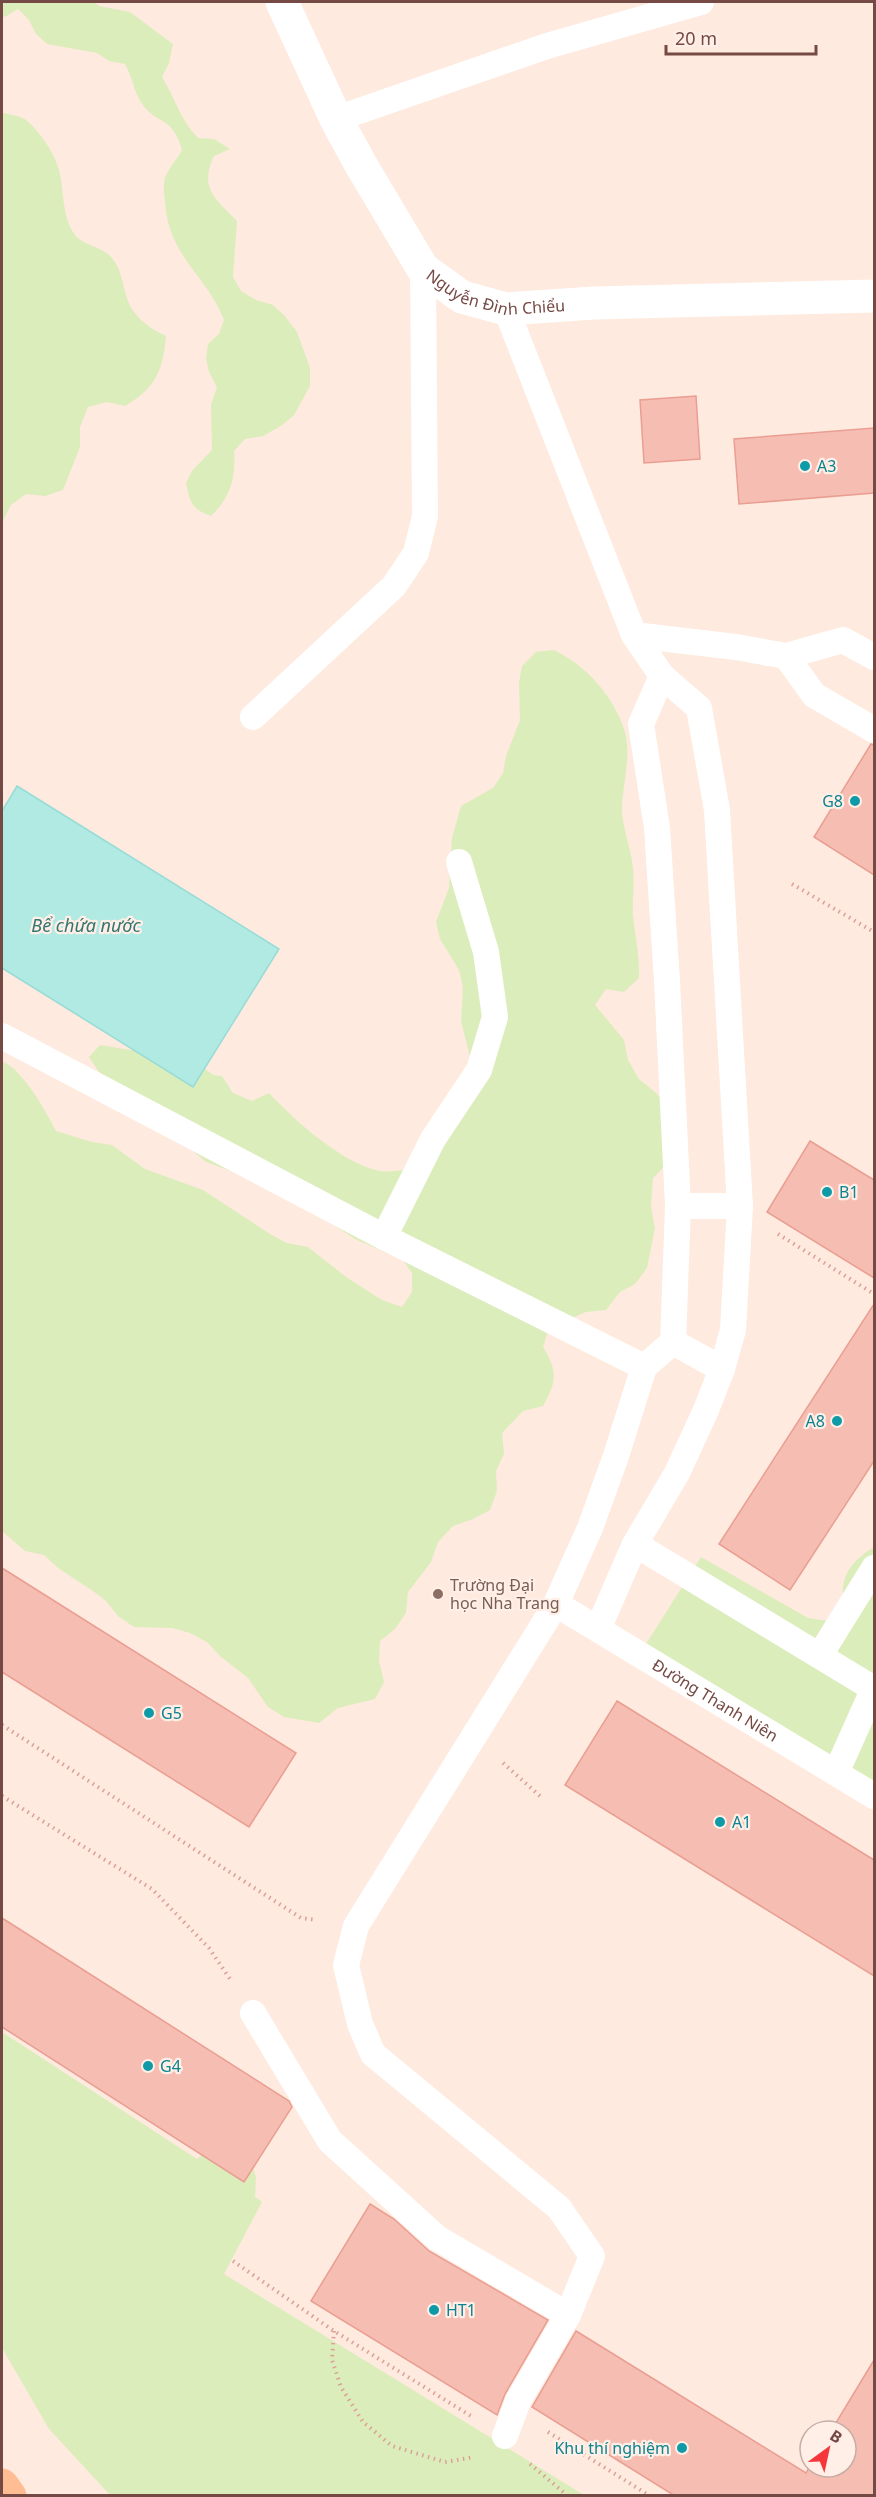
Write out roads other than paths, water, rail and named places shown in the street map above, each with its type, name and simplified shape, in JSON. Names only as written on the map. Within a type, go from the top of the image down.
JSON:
[{"type":"main road","points":[[2,2485],[10,2496]]},
{"type":"street","name":"Nguyễn Đình Chiểu","points":[[282,2],[336,118],[361,165],[423,269],[462,297],[506,309],[594,303],[874,296]]},
{"type":"lane","points":[[336,118],[547,46],[701,2]]},
{"type":"lane","points":[[253,717],[394,586],[416,553],[425,516],[423,269]]},
{"type":"lane","points":[[506,309],[634,635],[662,676],[699,708],[717,810],[740,1206],[732,1330],[722,1369],[706,1410],[677,1473],[635,1544],[598,1629]]},
{"type":"lane","points":[[634,635],[786,656],[843,640],[874,657]]},
{"type":"lane","points":[[786,656],[814,694],[874,730]]},
{"type":"lane","points":[[505,2436],[518,2401],[568,2315],[592,2256],[559,2208],[373,2054],[360,2024],[346,1965],[356,1926],[556,1604],[590,1528],[644,1367],[673,1342],[678,1206],[667,981],[657,828],[641,724],[662,676]]},
{"type":"lane","points":[[384,1237],[433,1139],[479,1070],[495,1017],[486,951],[459,862]]},
{"type":"lane","points":[[2,1036],[384,1237],[644,1367]]},
{"type":"lane","points":[[678,1206],[740,1206]]},
{"type":"lane","points":[[673,1342],[722,1369]]},
{"type":"lane","points":[[635,1544],[874,1688],[836,1773]]},
{"type":"lane","points":[[820,1655],[867,1598],[874,1568]]},
{"type":"lane","name":"Đường Thanh Niên","points":[[556,1604],[874,1796]]},
{"type":"lane","points":[[253,2013],[330,2141],[437,2238],[568,2315]]},
{"type":"water","name":"Bể chứa nước","points":[[17,786],[279,949],[193,1087],[2,968],[2,811]]},
{"type":"place","name":"A3","points":[[805,466]]},
{"type":"place","name":"G8","points":[[855,801]]},
{"type":"place","name":"B1","points":[[827,1192]]},
{"type":"place","name":"A8","points":[[837,1421]]},
{"type":"place","name":"Trường Đại học Nha Trang","points":[[438,1594]]},
{"type":"place","name":"G5","points":[[149,1713]]},
{"type":"place","name":"A1","points":[[720,1822]]},
{"type":"place","name":"G4","points":[[148,2066]]},
{"type":"place","name":"HT1","points":[[434,2310]]},
{"type":"place","name":"Khu thí nghiệm","points":[[682,2448]]}]
